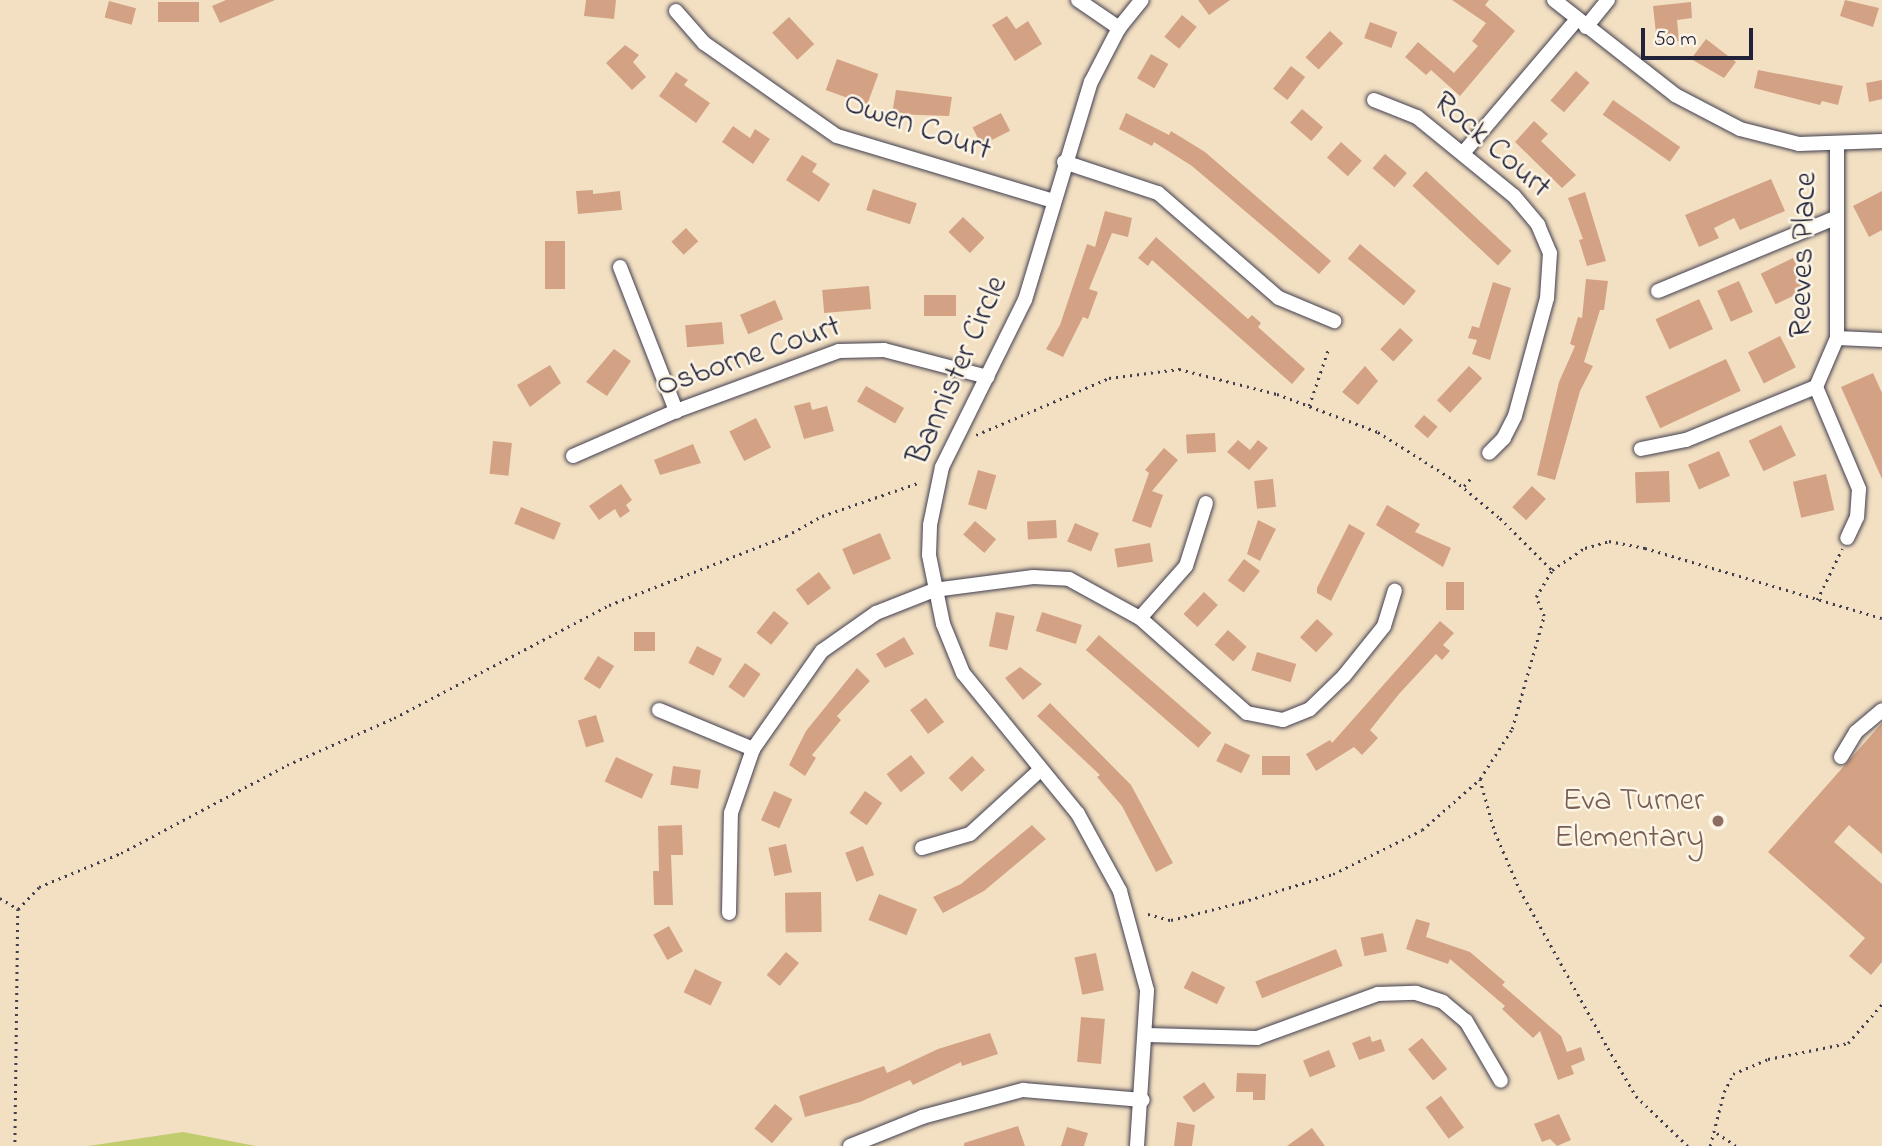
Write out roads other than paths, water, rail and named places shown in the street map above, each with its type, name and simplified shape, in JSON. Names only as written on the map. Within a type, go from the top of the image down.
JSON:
[{"type":"street","points":[[1078,0],[1119,28]]},
{"type":"street","name":"Bannister Circle","points":[[1137,1146],[1147,1035],[1143,966],[1120,891],[1078,814],[963,673],[934,590],[930,525],[937,487],[954,439],[1025,300],[1064,162],[1091,82],[1119,28],[1142,0]]},
{"type":"street","points":[[1554,0],[1675,95],[1718,119],[1770,138],[1837,145],[1882,141]]},
{"type":"street","points":[[1464,152],[1581,23],[1608,0]]},
{"type":"street","name":"Owen Court","points":[[676,11],[704,43],[837,136],[1053,201]]},
{"type":"street","name":"Rock Court","points":[[1374,100],[1403,108],[1464,152],[1527,209],[1542,233],[1551,262],[1547,298],[1515,416],[1489,453]]},
{"type":"street","name":"Reeves Place","points":[[1816,387],[1837,338],[1837,145]]},
{"type":"street","points":[[1064,162],[1158,193],[1279,298],[1334,321]]},
{"type":"street","points":[[1658,291],[1835,218]]},
{"type":"street","points":[[620,267],[676,411]]},
{"type":"street","points":[[1837,338],[1882,341]]},
{"type":"street","name":"Osborne Court","points":[[573,456],[676,411],[816,358],[855,349],[884,350],[988,377]]},
{"type":"street","points":[[1641,449],[1686,440],[1816,387],[1859,489],[1857,517],[1847,538]]},
{"type":"street","points":[[1140,618],[1186,566],[1206,503]]},
{"type":"street","points":[[729,913],[729,836],[732,808],[754,749],[782,702],[822,651],[876,613],[934,590],[1059,576],[1091,587],[1140,618],[1247,713],[1283,720],[1325,698],[1366,651],[1387,619],[1395,591]]},
{"type":"street","points":[[659,709],[754,749]]},
{"type":"street","points":[[1841,757],[1856,732],[1882,710]]},
{"type":"street","points":[[922,848],[970,834],[1040,770]]},
{"type":"street","points":[[1147,1035],[1244,1040],[1275,1034],[1378,994],[1416,993],[1443,1002],[1466,1021],[1501,1081]]},
{"type":"street","points":[[850,1146],[922,1117],[1023,1090],[1143,1100]]},
{"type":"place","name":"Eva Turner Elementary","points":[[1718,821]]}]
